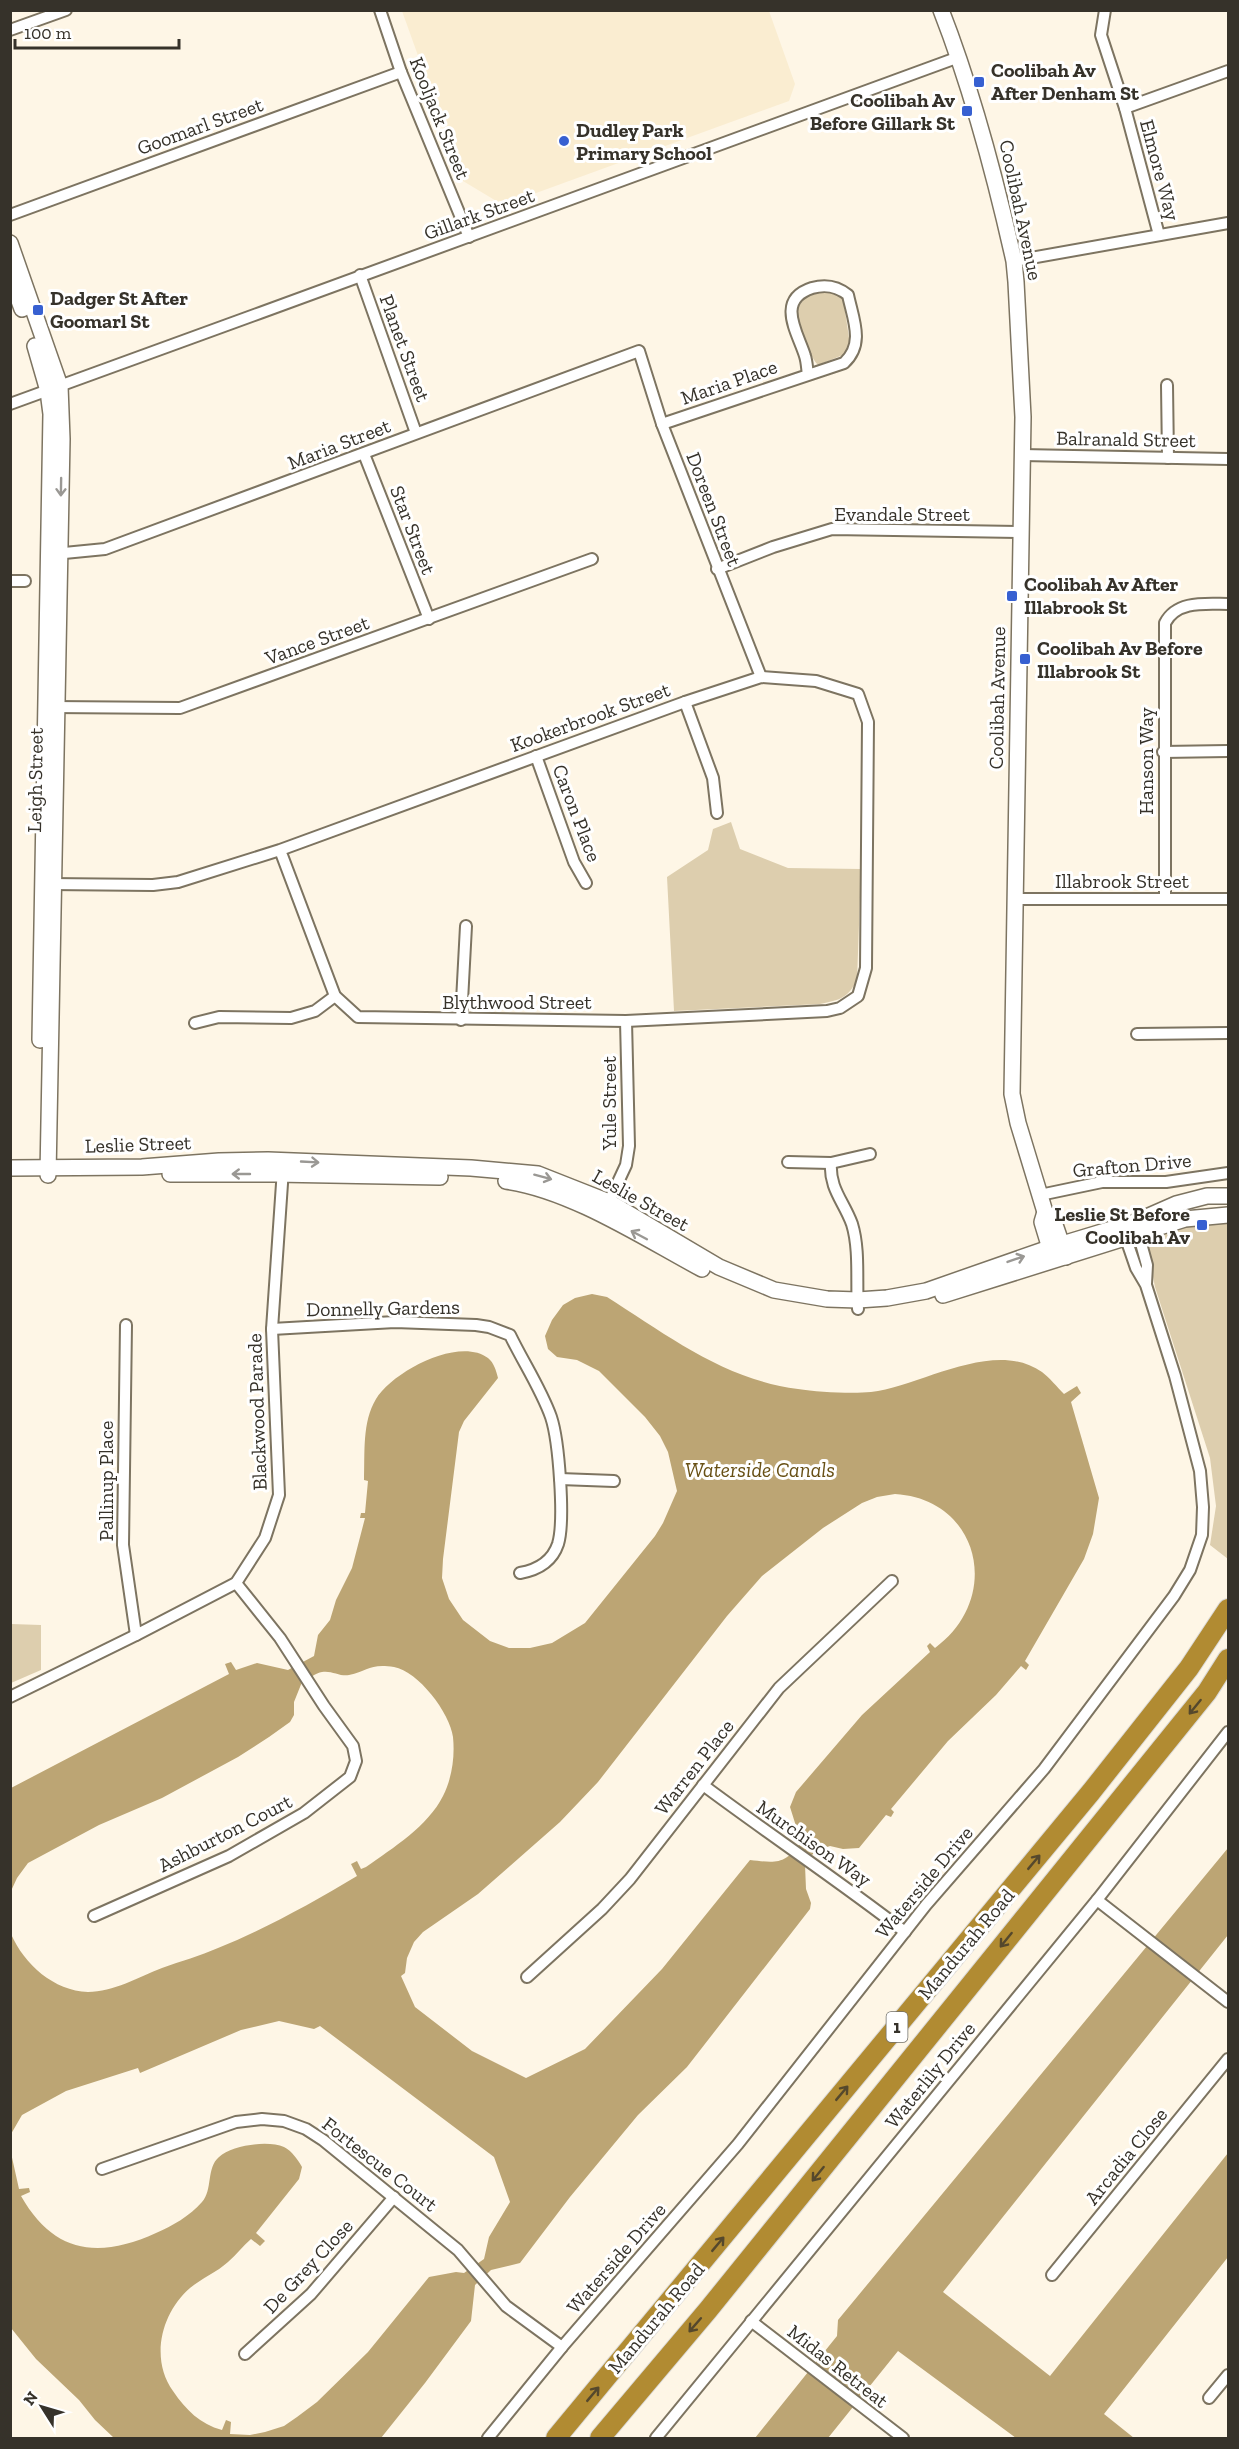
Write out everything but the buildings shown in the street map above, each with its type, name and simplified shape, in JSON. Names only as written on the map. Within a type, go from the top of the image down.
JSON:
[{"type":"highway","name":"Mandurah Road","points":[[556,2439],[1091,1792],[1189,1668],[1228,1609]]},
{"type":"highway","name":"Mandurah Road","points":[[600,2439],[708,2310],[1207,1692],[1228,1659]]},
{"type":"street","points":[[10,30],[66,10]]},
{"type":"street","name":"Kooljack Street","points":[[380,10],[401,72],[469,237]]},
{"type":"street","name":"Coolibah Avenue","points":[[941,10],[959,57],[995,176],[1014,261],[1020,343],[1023,455],[1012,1094],[1018,1123],[1045,1212],[1053,1219],[1057,1252]]},
{"type":"street","name":"Elmore Way","points":[[1105,10],[1101,35],[1125,108],[1160,236]]},
{"type":"street","name":"Gillark Street","points":[[10,404],[469,237],[745,133],[959,57]]},
{"type":"street","points":[[1125,108],[1228,71]]},
{"type":"street","name":"Goomarl Street","points":[[10,215],[401,72]]},
{"type":"street","points":[[1014,261],[1228,223]]},
{"type":"street","points":[[10,243],[54,388]]},
{"type":"street","name":"Planet Street","points":[[360,275],[416,434]]},
{"type":"street","points":[[10,276],[40,360],[54,388]]},
{"type":"street","name":"Maria Place","points":[[662,424],[844,363],[854,354],[855,324],[848,295],[836,287],[821,286],[806,290],[799,296],[792,308],[791,318],[806,357],[808,375]]},
{"type":"street","name":"Maria Street","points":[[54,554],[105,549],[639,351]]},
{"type":"street","name":"Doreen Street","points":[[639,351],[662,424],[761,677]]},
{"type":"street","points":[[1167,385],[1168,458]]},
{"type":"street","name":"Leigh Street","points":[[44,1171],[38,1151],[49,884],[54,554],[51,414],[54,388]]},
{"type":"street","name":"Star Street","points":[[364,454],[429,619]]},
{"type":"street","name":"Balranald Street","points":[[1023,455],[1228,459]]},
{"type":"street","name":"Evandale Street","points":[[717,569],[773,547],[832,530],[1020,532]]},
{"type":"street","name":"Vance Street","points":[[52,707],[180,708],[592,559]]},
{"type":"street","points":[[10,581],[25,581]]},
{"type":"street","name":"Hanson Way","points":[[1165,898],[1163,752],[1165,622],[1176,609],[1199,604],[1228,604]]},
{"type":"street","name":"Kookerbrook Street","points":[[49,884],[153,885],[178,882],[280,850],[685,702],[761,677],[816,681],[858,694],[868,722],[866,968],[858,996]]},
{"type":"street","points":[[685,702],[713,778],[717,813]]},
{"type":"street","points":[[1163,752],[1228,751]]},
{"type":"street","name":"Caron Place","points":[[536,756],[574,862],[586,883]]},
{"type":"street","name":"Blythwood Street","points":[[280,850],[335,996],[358,1017],[626,1021],[826,1011],[840,1008],[858,996]]},
{"type":"street","name":"Illabrook Street","points":[[1016,898],[1228,899]]},
{"type":"street","points":[[461,1020],[466,926]]},
{"type":"street","points":[[195,1023],[219,1017],[291,1018],[315,1011],[335,996]]},
{"type":"street","name":"Yule Street","points":[[602,1216],[626,1165],[629,1146],[626,1021]]},
{"type":"street","points":[[1137,1034],[1228,1033]]},
{"type":"street","points":[[788,1162],[831,1163],[870,1154]]},
{"type":"street","points":[[831,1163],[830,1175],[834,1190],[852,1224],[856,1252],[858,1304]]},
{"type":"street","name":"Leslie Street","points":[[279,1167],[489,1178],[522,1183],[559,1196],[602,1216],[716,1276],[771,1297],[826,1307],[858,1304],[926,1291],[1131,1230],[1185,1219],[1228,1215]]},
{"type":"street","name":"Leslie Street","points":[[10,1168],[44,1171],[279,1167],[471,1168],[538,1174],[609,1202],[718,1268],[774,1290],[858,1304]]},
{"type":"street","name":"Blackwood Parade","points":[[10,1697],[236,1583],[265,1538],[279,1495],[272,1329],[279,1167]]},
{"type":"street","name":"Leslie Street","points":[[10,1176],[44,1171]]},
{"type":"street","name":"Grafton Drive","points":[[1040,1195],[1102,1182],[1166,1182],[1228,1173]]},
{"type":"street","name":"Leslie Street","points":[[1131,1230],[1176,1204],[1192,1199],[1228,1196]]},
{"type":"street","name":"Waterside Drive","points":[[488,2439],[562,2348],[738,2144],[904,1932],[1044,1769],[1191,1570],[1202,1535],[1203,1507],[1200,1471],[1175,1376],[1146,1285],[1147,1265],[1131,1230]]},
{"type":"street","name":"Donnelly Gardens","points":[[272,1329],[395,1322],[476,1324],[510,1335],[550,1415],[555,1430],[560,1479],[558,1544],[544,1565],[520,1573]]},
{"type":"street","name":"Pallinup Place","points":[[126,1325],[123,1545],[136,1635]]},
{"type":"street","points":[[560,1479],[614,1481]]},
{"type":"street","name":"Warren Place","points":[[527,1977],[602,1909],[630,1879],[779,1688],[892,1581]]},
{"type":"street","name":"Ashburton Court","points":[[94,1916],[229,1856],[304,1813],[350,1777],[356,1761],[353,1746],[280,1638],[236,1583]]},
{"type":"street","name":"Waterlily Drive","points":[[656,2439],[1097,1900],[1228,1732]]},
{"type":"street","name":"Murchison Way","points":[[703,1785],[837,1880],[904,1932]]},
{"type":"street","points":[[1097,1900],[1228,2002]]},
{"type":"street","name":"Arcadia Close","points":[[1052,2276],[1228,2059]]},
{"type":"street","name":"Fortescue Court","points":[[102,2169],[236,2122],[262,2119],[284,2121],[306,2129],[458,2250],[506,2306],[562,2348]]},
{"type":"street","name":"De Grey Close","points":[[245,2354],[311,2294],[393,2197]]},
{"type":"street","name":"Midas Retreat","points":[[751,2321],[903,2439]]},
{"type":"street","points":[[1209,2398],[1228,2375]]},
{"type":"shaded area","name":"Dudley Park Primary School","points":[[402,11],[769,11],[795,84],[789,101],[503,205],[463,181]]},
{"type":"shaded area","points":[[827,290],[843,297],[850,345],[843,355],[818,365],[801,329],[798,313],[799,306],[808,296]]},
{"type":"shaded area","points":[[731,822],[740,849],[788,868],[861,869],[857,980],[843,997],[820,1004],[674,1011],[667,877],[708,850],[713,829]]},
{"type":"shaded area","points":[[1220,1218],[1228,1219],[1228,1559],[1210,1545],[1216,1506],[1210,1458],[1155,1287],[1146,1241],[1157,1234]]},
{"type":"shaded area","points":[[11,1624],[41,1625],[41,1670],[11,1683]]},
{"type":"water","name":"Waterside Canals","points":[[592,1294],[607,1297],[721,1366],[771,1384],[798,1389],[871,1392],[957,1367],[1002,1360],[1023,1363],[1042,1372],[1064,1394],[1077,1386],[1081,1393],[1071,1402],[1099,1498],[1093,1534],[1084,1559],[1025,1661],[1029,1665],[1026,1670],[1021,1666],[996,1695],[948,1741],[891,1809],[894,1812],[891,1817],[886,1815],[859,1848],[843,1849],[830,1846],[815,1851],[805,1865],[810,1909],[687,2067],[638,2115],[570,2197],[520,2263],[491,2270],[475,2285],[471,2321],[381,2438],[114,2438],[36,2359],[11,2328],[11,2153],[19,2189],[29,2188],[30,2192],[21,2196],[34,2215],[48,2230],[63,2240],[80,2246],[97,2248],[135,2241],[162,2230],[186,2216],[205,2197],[215,2162],[232,2149],[269,2144],[284,2147],[290,2151],[302,2167],[299,2179],[256,2233],[265,2241],[260,2246],[251,2239],[224,2266],[190,2288],[172,2310],[162,2337],[162,2365],[166,2378],[183,2404],[200,2420],[214,2427],[222,2430],[226,2420],[231,2422],[230,2434],[250,2435],[284,2426],[317,2402],[368,2352],[429,2277],[456,2272],[464,2273],[484,2259],[489,2237],[510,2202],[494,2157],[320,2026],[314,2029],[279,2021],[241,2030],[140,2073],[138,2068],[66,2091],[22,2115],[11,2134],[11,1934],[32,1965],[63,1987],[88,1992],[116,1987],[204,1954],[254,1932],[340,1886],[357,1876],[351,1864],[357,1861],[361,1869],[366,1867],[398,1844],[419,1827],[443,1796],[452,1767],[453,1737],[446,1716],[431,1694],[413,1676],[394,1667],[374,1667],[346,1675],[322,1672],[302,1682],[294,1702],[294,1715],[290,1722],[269,1737],[238,1757],[162,1798],[99,1825],[28,1863],[11,1891],[11,1788],[229,1674],[225,1664],[231,1662],[236,1670],[257,1663],[288,1670],[314,1656],[318,1635],[330,1620],[336,1600],[352,1568],[365,1518],[360,1518],[361,1513],[365,1513],[368,1481],[364,1480],[368,1418],[376,1399],[396,1378],[427,1360],[461,1351],[476,1352],[492,1362],[498,1378],[464,1421],[459,1432],[442,1578],[449,1599],[463,1620],[490,1641],[509,1648],[530,1648],[552,1643],[585,1623],[655,1536],[677,1491],[668,1452],[660,1436],[645,1417],[599,1371],[577,1360],[557,1357],[548,1349],[545,1336],[552,1320],[563,1305],[575,1298]],"holes":[[[895,1494],[924,1500],[947,1513],[963,1532],[972,1554],[975,1579],[969,1604],[956,1627],[935,1648],[930,1643],[927,1646],[930,1652],[862,1715],[796,1792],[790,1807],[801,1842],[790,1855],[773,1862],[750,1860],[662,1969],[585,2049],[526,2078],[472,2051],[415,2007],[401,1976],[405,1973],[407,1958],[414,1942],[423,1932],[478,1894],[560,1822],[598,1782],[727,1616],[762,1576],[823,1528],[862,1503],[877,1497]]]},
{"type":"water","points":[[1228,1848],[1228,1935],[943,2292],[1050,2376],[1228,2153],[1228,2257],[1104,2414],[1134,2438],[1016,2438],[898,2351],[828,2438],[755,2438],[837,2336],[838,2320]]},
{"type":"place","name":"Coolibah Av After Denham St","points":[[979,82]]},
{"type":"place","name":"Coolibah Av Before Gillark St","points":[[967,111]]},
{"type":"place","name":"Dudley Park Primary School","points":[[564,141]]},
{"type":"place","name":"Dadger St After Goomarl St","points":[[38,310]]},
{"type":"place","name":"Coolibah Av After Illabrook St","points":[[1012,596]]},
{"type":"place","name":"Coolibah Av Before Illabrook St","points":[[1025,659]]},
{"type":"place","name":"Leslie St Before Coolibah Av","points":[[1202,1225]]}]
